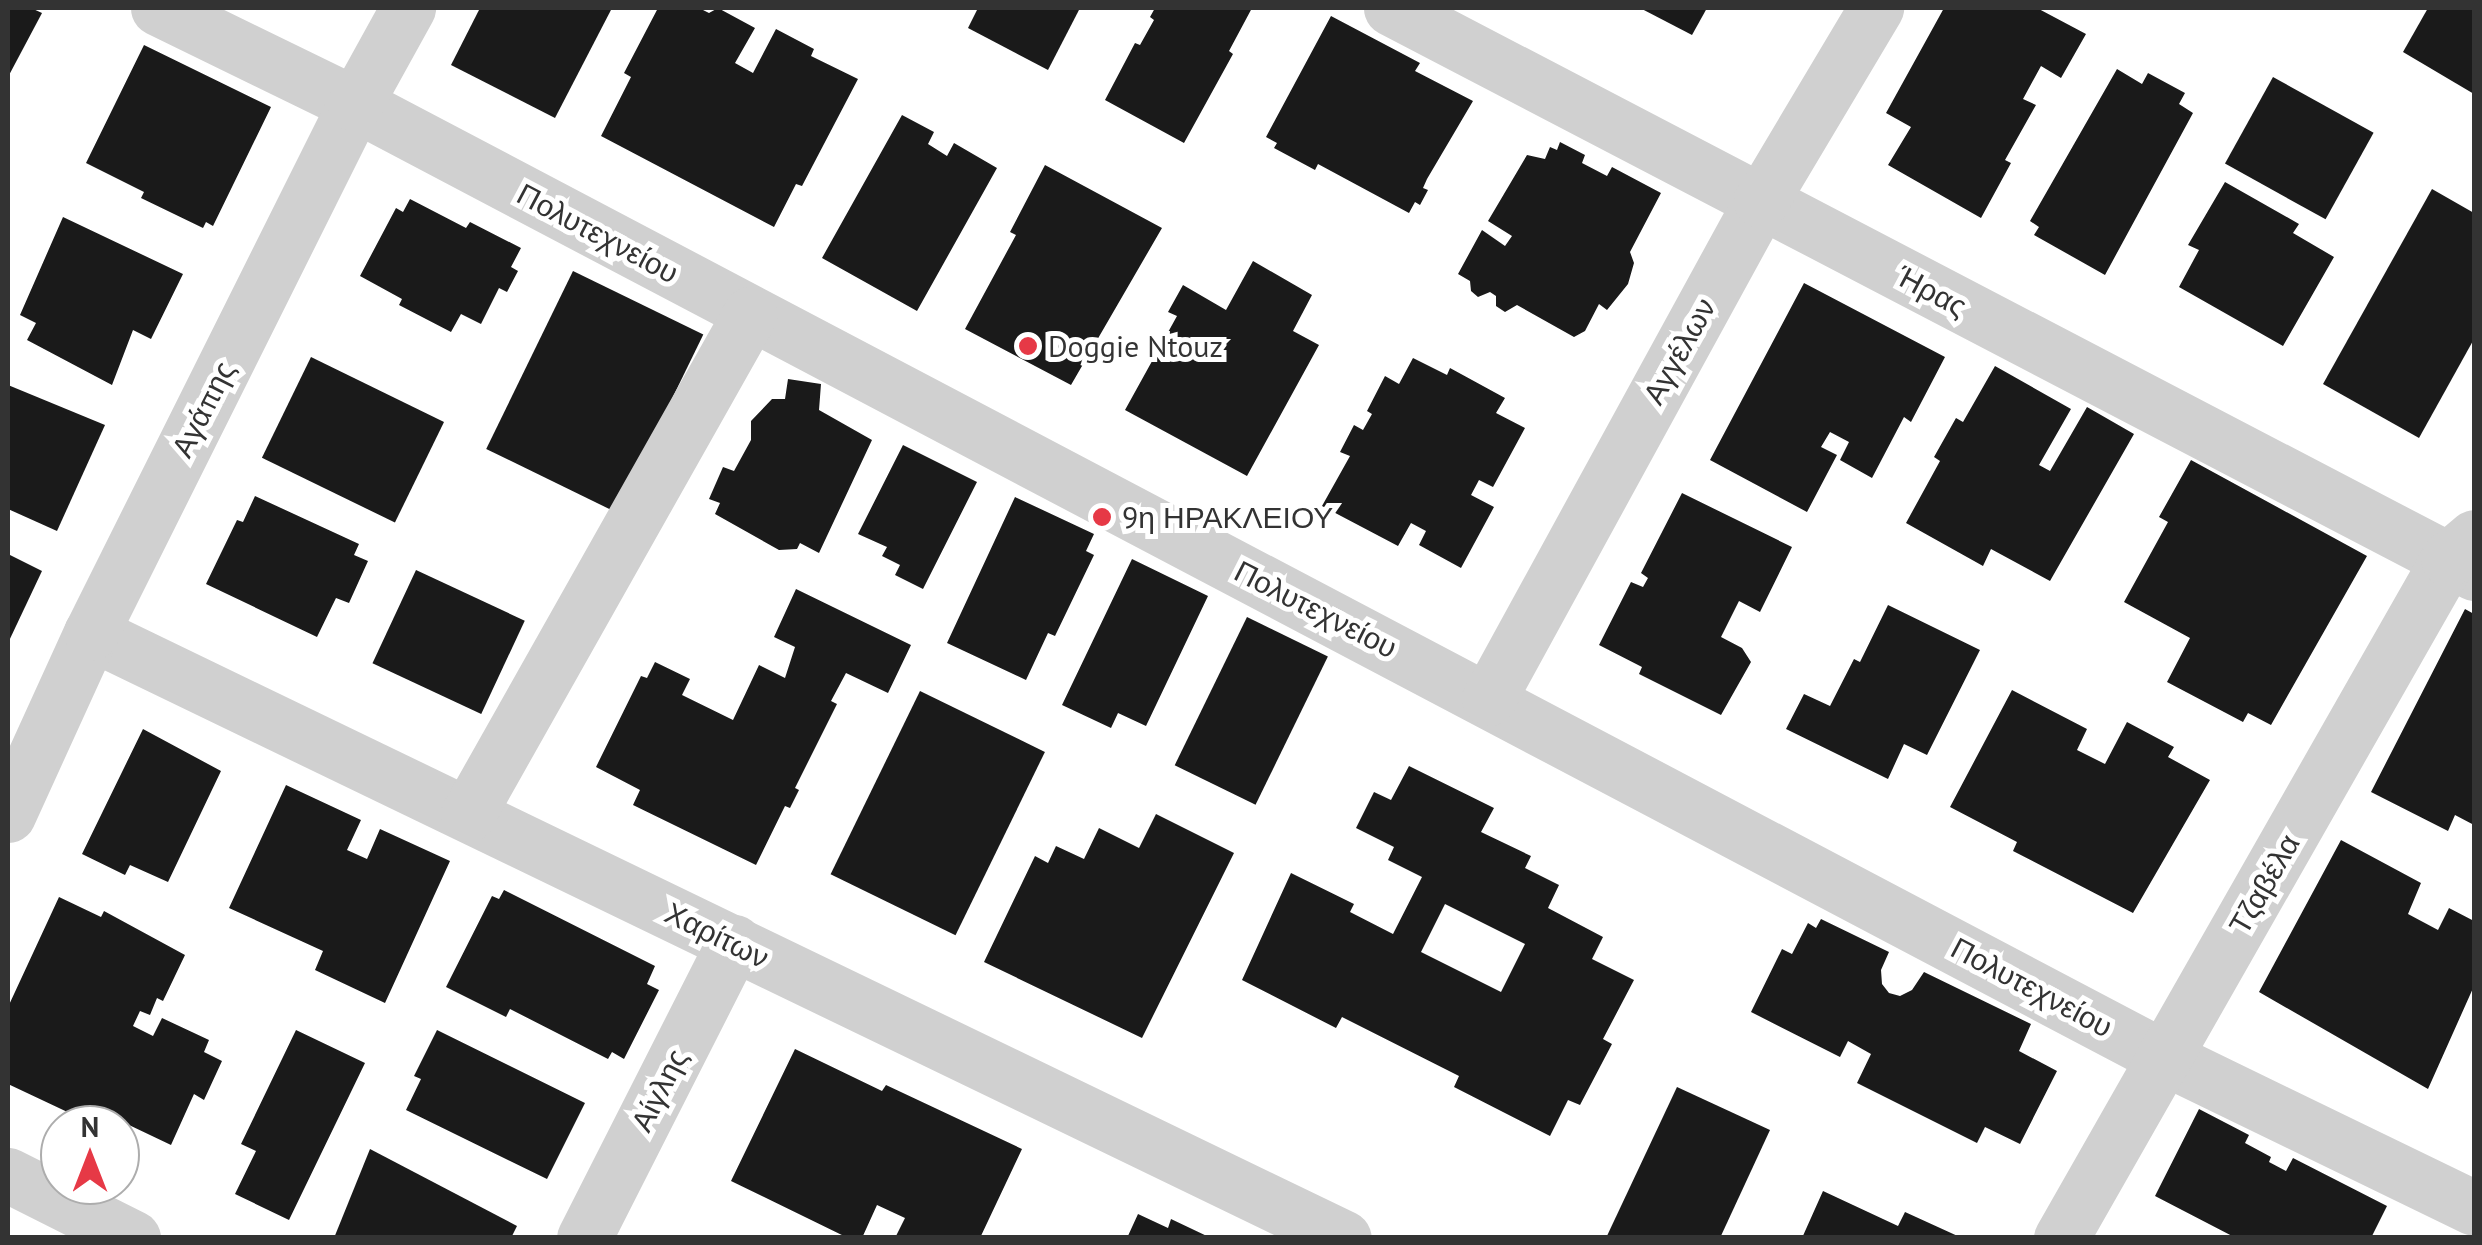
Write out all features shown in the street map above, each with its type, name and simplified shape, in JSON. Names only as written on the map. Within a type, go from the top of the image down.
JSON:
[{"type":"street","name":"Πολυτεχνείου","points":[[158,8],[355,104],[1489,698],[2165,1058],[2474,1208]]},
{"type":"street","name":"Αγάπης","points":[[8,815],[91,632],[355,104],[408,8]]},
{"type":"street","name":"Ήρας","points":[[1390,8],[1761,201],[2466,557]]},
{"type":"street","name":"Αγγέλων","points":[[1489,698],[1761,201],[1876,8]]},
{"type":"street","points":[[468,814],[750,314]]},
{"type":"street","name":"Τζαβέλα","points":[[2060,1238],[2466,557]]},
{"type":"street","name":"Χαρίτων","points":[[91,632],[1344,1238]]},
{"type":"street","name":"Αίγλης","points":[[584,1238],[734,942]]},
{"type":"street","points":[[8,1175],[133,1238]]},
{"type":"building","points":[[8,8],[31,8],[42,13],[8,77]]},
{"type":"building","points":[[480,8],[612,8],[555,118],[451,65]]},
{"type":"building","points":[[658,8],[699,8],[709,13],[718,8],[755,28],[735,63],[753,73],[776,29],[814,49],[811,56],[858,79],[802,186],[796,184],[774,227],[601,136],[631,77],[624,73]]},
{"type":"building","points":[[978,8],[1080,8],[1048,70],[968,28]]},
{"type":"building","points":[[1155,8],[1252,8],[1229,51],[1233,54],[1184,143],[1105,100],[1135,43],[1140,45],[1154,20],[1150,17]]},
{"type":"building","points":[[1640,8],[1707,8],[1692,35]]},
{"type":"building","points":[[1944,8],[2037,8],[2086,34],[2061,78],[2041,66],[2023,99],[2036,105],[2005,160],[2011,163],[1981,218],[1888,165],[1911,127],[1886,113]]},
{"type":"building","points":[[2428,8],[2474,8],[2474,94],[2403,52]]},
{"type":"building","points":[[1331,16],[1420,63],[1415,71],[1473,101],[1427,179],[1423,188],[1428,190],[1420,205],[1415,202],[1409,213],[1318,164],[1315,170],[1274,148],[1277,143],[1266,137]]},
{"type":"building","points":[[144,45],[271,107],[213,226],[206,222],[203,228],[141,198],[144,192],[86,163]]},
{"type":"building","points":[[2117,69],[2142,84],[2148,73],[2185,93],[2179,104],[2193,113],[2105,275],[2034,235],[2039,227],[2030,221]]},
{"type":"building","points":[[2273,77],[2374,133],[2326,219],[2225,164]]},
{"type":"building","points":[[902,115],[934,132],[928,144],[947,156],[954,143],[997,168],[917,311],[822,258]]},
{"type":"building","points":[[1560,142],[1585,155],[1582,163],[1607,176],[1612,167],[1661,193],[1630,252],[1634,263],[1628,284],[1607,310],[1599,304],[1585,331],[1574,337],[1517,305],[1505,312],[1496,306],[1496,296],[1490,292],[1478,297],[1471,291],[1470,281],[1458,274],[1482,230],[1505,246],[1512,236],[1488,221],[1527,155],[1545,159],[1550,147],[1557,150]]},
{"type":"building","points":[[1045,165],[1162,228],[1071,385],[965,329],[1016,235],[1010,232]]},
{"type":"building","points":[[2225,182],[2299,224],[2293,233],[2334,257],[2283,346],[2179,287],[2199,250],[2188,245]]},
{"type":"building","points":[[2432,189],[2474,213],[2474,339],[2419,438],[2323,384]]},
{"type":"building","points":[[410,199],[466,228],[470,222],[521,248],[511,267],[518,271],[507,292],[499,288],[481,324],[461,314],[451,332],[399,305],[402,299],[360,276],[396,208],[403,212]]},
{"type":"building","points":[[63,217],[183,274],[151,339],[133,330],[112,385],[27,340],[36,323],[20,315]]},
{"type":"building","points":[[1253,261],[1312,295],[1293,331],[1319,345],[1247,476],[1125,410],[1177,316],[1168,312],[1183,285],[1226,310]]},
{"type":"building","points":[[573,271],[703,335],[617,513],[486,449]]},
{"type":"building","points":[[1804,283],[1945,357],[1911,422],[1904,417],[1872,478],[1840,460],[1849,442],[1830,432],[1821,447],[1837,455],[1807,512],[1710,460]]},
{"type":"building","points":[[311,357],[444,422],[395,523],[262,458]]},
{"type":"building","points":[[1413,358],[1447,375],[1450,368],[1505,398],[1496,413],[1525,428],[1493,487],[1479,480],[1471,495],[1494,507],[1461,568],[1419,545],[1426,531],[1411,523],[1398,546],[1322,506],[1350,456],[1340,452],[1354,425],[1363,430],[1372,414],[1367,411],[1385,376],[1399,384]]},
{"type":"building","points":[[1995,366],[2071,409],[2039,465],[2050,471],[2087,407],[2134,434],[2050,581],[1991,549],[1983,566],[1906,523],[1940,461],[1934,457],[1956,418],[1963,422]]},
{"type":"building","points":[[788,379],[821,384],[819,410],[872,440],[819,553],[800,543],[797,549],[779,550],[715,514],[720,503],[709,499],[723,467],[734,471],[751,440],[751,421],[772,399],[785,399]]},
{"type":"building","points":[[8,385],[105,425],[57,531],[8,509]]},
{"type":"building","points":[[903,445],[977,482],[923,589],[895,575],[900,565],[882,556],[887,547],[858,534]]},
{"type":"building","points":[[2191,460],[2367,556],[2271,725],[2248,713],[2243,722],[2167,682],[2190,638],[2124,602],[2168,522],[2159,517]]},
{"type":"building","points":[[1682,493],[1792,547],[1760,612],[1739,601],[1721,637],[1742,648],[1751,662],[1721,715],[1639,674],[1642,667],[1599,645],[1631,582],[1643,587],[1648,578],[1641,573]]},
{"type":"building","points":[[255,496],[359,544],[354,555],[368,561],[349,603],[336,598],[317,637],[206,584],[237,520],[243,522]]},
{"type":"building","points":[[1015,497],[1094,534],[1086,551],[1094,555],[1055,636],[1048,633],[1026,680],[947,643]]},
{"type":"building","points":[[8,554],[42,571],[8,643]]},
{"type":"building","points":[[1132,559],[1208,596],[1146,726],[1118,713],[1111,728],[1062,705]]},
{"type":"building","points":[[416,570],[525,621],[481,714],[372,663]]},
{"type":"building","points":[[796,589],[911,645],[888,693],[846,673],[831,701],[837,704],[795,788],[799,790],[790,808],[785,806],[756,865],[633,805],[640,790],[596,767],[641,676],[647,678],[655,662],[690,679],[682,695],[733,720],[759,665],[785,678],[795,647],[774,637]]},
{"type":"building","points":[[1888,605],[1980,650],[1927,755],[1904,744],[1888,779],[1786,729],[1804,694],[1830,706],[1854,659],[1860,662]]},
{"type":"building","points":[[2465,609],[2474,614],[2474,825],[2455,815],[2448,831],[2371,792]]},
{"type":"building","points":[[1247,617],[1328,656],[1256,805],[1175,765]]},
{"type":"building","points":[[2012,690],[2087,729],[2077,750],[2105,764],[2127,722],[2174,747],[2168,757],[2210,780],[2133,913],[2013,851],[2017,842],[1950,807]]},
{"type":"building","points":[[920,691],[1045,752],[956,935],[831,874]]},
{"type":"building","points":[[143,729],[221,771],[168,882],[130,865],[125,875],[82,854]]},
{"type":"building","points":[[1409,766],[1494,808],[1481,832],[1531,856],[1525,868],[1559,885],[1548,908],[1603,937],[1592,959],[1634,980],[1603,1039],[1612,1044],[1580,1105],[1568,1100],[1550,1136],[1454,1087],[1459,1076],[1342,1017],[1336,1028],[1242,980],[1291,873],[1354,904],[1350,912],[1393,934],[1422,877],[1388,860],[1394,847],[1356,828],[1374,792],[1391,800]],"holes":[[[1445,904],[1525,944],[1501,992],[1421,952]]]},
{"type":"building","points":[[286,785],[361,820],[347,850],[367,859],[380,829],[450,861],[385,1003],[315,970],[323,951],[229,908]]},
{"type":"building","points":[[1156,814],[1234,853],[1142,1038],[984,962],[1035,856],[1048,863],[1056,846],[1084,859],[1099,828],[1139,848]]},
{"type":"building","points":[[2341,840],[2421,883],[2408,914],[2438,930],[2449,908],[2474,921],[2474,986],[2428,1089],[2259,992]]},
{"type":"building","points":[[504,890],[655,966],[647,984],[659,990],[624,1059],[612,1052],[608,1059],[510,1009],[506,1017],[446,987],[492,896],[499,899]]},
{"type":"building","points":[[59,897],[101,917],[104,911],[185,955],[163,1001],[157,998],[150,1015],[140,1011],[133,1026],[153,1036],[162,1018],[209,1040],[204,1052],[222,1061],[204,1100],[194,1094],[171,1145],[140,1130],[140,1105],[53,1105],[8,1084],[8,1007]]},
{"type":"building","points":[[1821,919],[1889,952],[1881,970],[1882,984],[1889,993],[1900,996],[1912,990],[1924,972],[2031,1024],[2019,1051],[2057,1071],[2020,1144],[1985,1127],[1977,1143],[1857,1083],[1871,1054],[1848,1041],[1840,1057],[1751,1012],[1782,949],[1792,954],[1808,923],[1816,928]]},
{"type":"building","points":[[296,1030],[365,1063],[289,1220],[235,1194],[256,1151],[241,1144]]},
{"type":"building","points":[[437,1030],[585,1103],[547,1179],[406,1110],[421,1079],[414,1076]]},
{"type":"building","points":[[795,1049],[882,1091],[886,1085],[1022,1149],[980,1238],[895,1238],[905,1218],[877,1205],[862,1238],[848,1238],[731,1181]]},
{"type":"building","points":[[1677,1087],[1770,1130],[1720,1238],[1606,1238]]},
{"type":"building","points":[[2199,1109],[2249,1135],[2245,1143],[2271,1157],[2269,1162],[2286,1171],[2293,1158],[2387,1206],[2371,1238],[2236,1238],[2155,1196]]},
{"type":"building","points":[[370,1149],[517,1226],[511,1238],[334,1238]]},
{"type":"building","points":[[1823,1191],[1898,1226],[1905,1212],[1962,1238],[1802,1238]]},
{"type":"building","points":[[1138,1214],[1168,1228],[1171,1219],[1211,1238],[1127,1238]]},
{"type":"place","name":"Doggie Ntouz","points":[[1028,346]]},
{"type":"place","name":"9η ΗΡΑΚΛΕΙΟΥ","points":[[1102,517]]}]
